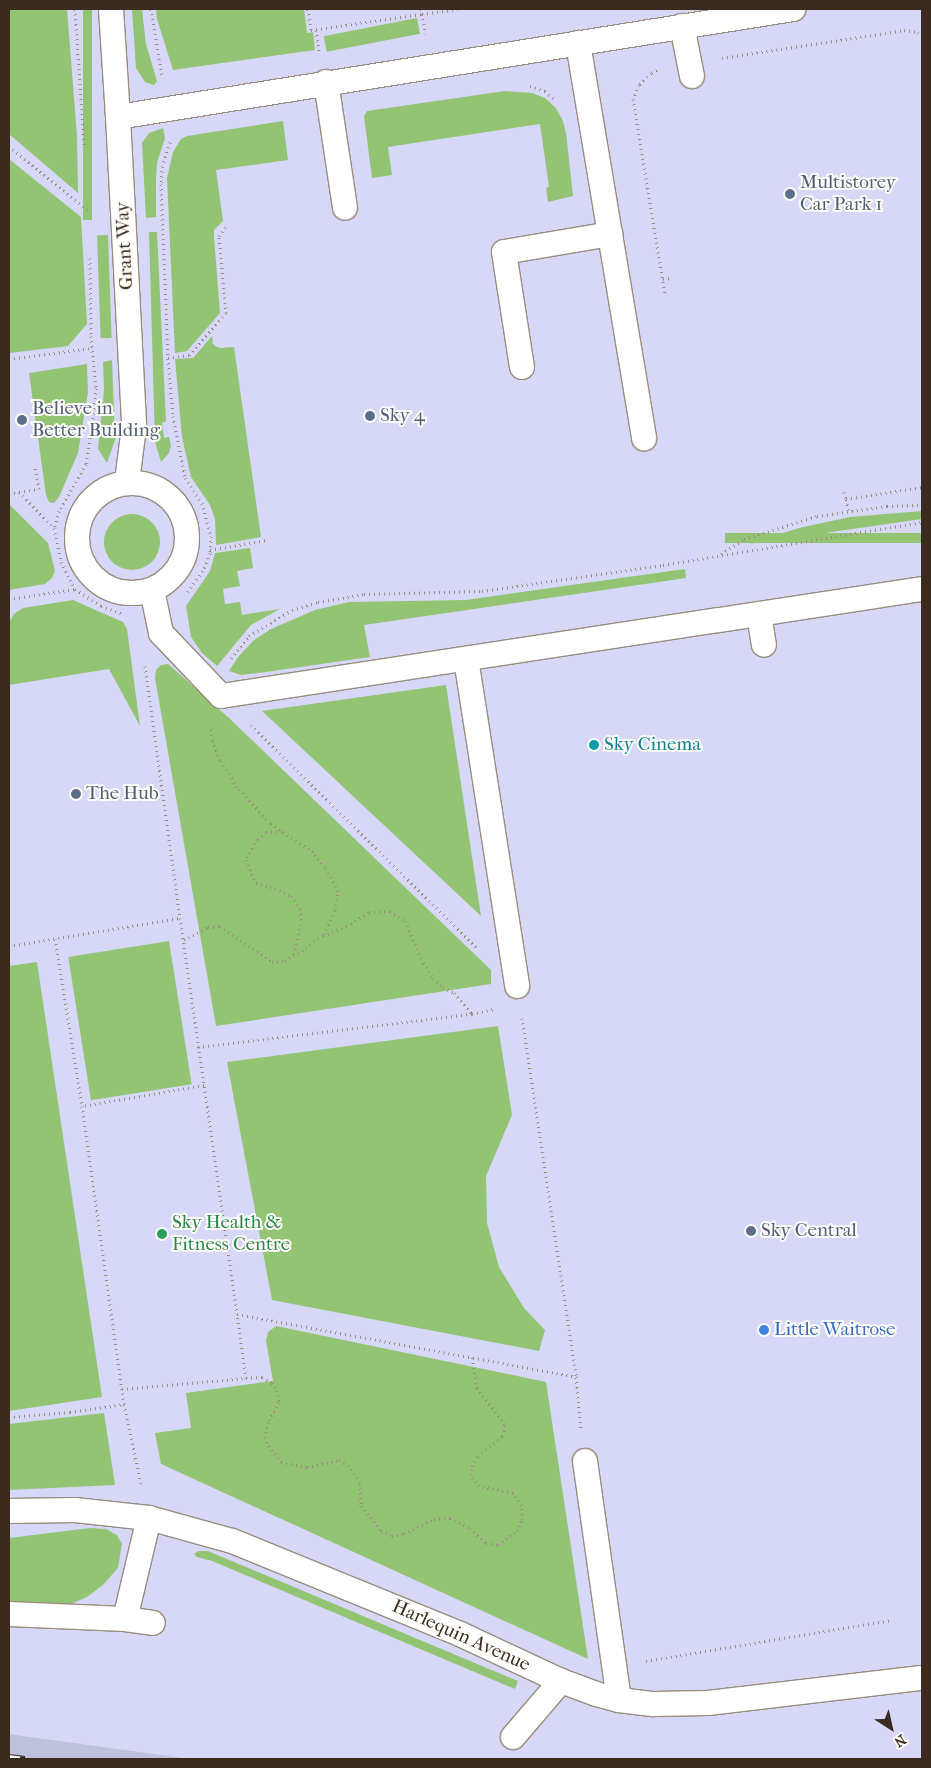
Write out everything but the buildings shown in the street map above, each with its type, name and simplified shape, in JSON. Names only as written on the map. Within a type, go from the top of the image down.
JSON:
[{"type":"lane","name":"Grant Way","points":[[111,9],[134,426],[127,482]]},
{"type":"lane","points":[[118,117],[326,82],[793,9]]},
{"type":"lane","points":[[682,26],[691,69]]},
{"type":"lane","points":[[578,43],[644,439]]},
{"type":"lane","points":[[326,82],[345,208]]},
{"type":"lane","points":[[522,367],[504,252],[610,234]]},
{"type":"lane","points":[[157,612],[172,578],[183,562],[187,543],[186,524],[177,506],[164,492],[146,484],[127,482],[110,487],[95,497],[81,518],[76,543],[80,560],[85,568],[103,586],[119,592],[137,594],[157,612],[215,690],[466,659],[922,589]]},
{"type":"lane","points":[[759,614],[764,645]]},
{"type":"lane","points":[[466,659],[518,995]]},
{"type":"lane","points":[[585,1461],[619,1700]]},
{"type":"lane","name":"Harlequin Avenue","points":[[9,1512],[75,1510],[149,1518],[232,1541],[460,1634],[561,1681],[619,1700],[654,1704],[708,1704],[922,1678]]},
{"type":"lane","points":[[125,1618],[149,1518]]},
{"type":"lane","points":[[9,1614],[125,1618],[153,1623]]},
{"type":"lane","points":[[513,1737],[561,1681]]},
{"type":"path","points":[[75,9],[84,152]]},
{"type":"path","points":[[308,9],[311,30],[458,9]]},
{"type":"path","points":[[421,9],[427,43]]},
{"type":"path","points":[[316,30],[320,59]]},
{"type":"path","points":[[665,294],[633,99],[639,85],[651,73],[666,67],[691,69],[904,30],[918,32],[922,36]]},
{"type":"path","points":[[524,84],[545,91],[555,100]]},
{"type":"path","points":[[89,248],[92,348],[96,388],[89,450],[86,464],[59,511],[54,528],[62,562],[75,589],[94,602],[117,612],[133,615],[157,612],[175,603],[192,589],[203,571],[210,550],[211,536],[208,518],[202,503],[185,478],[179,459],[173,416],[168,358],[161,184],[165,154],[174,138]]},
{"type":"path","points":[[9,146],[88,211]]},
{"type":"path","points":[[87,201],[88,220]]},
{"type":"path","points":[[168,358],[189,355],[226,313],[219,236],[226,226]]},
{"type":"path","points":[[662,279],[671,278]]},
{"type":"path","points":[[9,359],[92,348]]},
{"type":"path","points":[[9,494],[38,489],[35,468]]},
{"type":"path","points":[[846,500],[922,487]]},
{"type":"path","points":[[19,492],[54,528]]},
{"type":"path","points":[[844,492],[848,510]]},
{"type":"path","points":[[718,556],[744,539],[779,526],[848,510],[922,505]]},
{"type":"path","points":[[320,937],[336,910],[338,891],[325,867],[313,852],[284,830],[270,823],[252,806],[220,760],[212,740],[210,714],[215,690],[249,636],[292,610],[318,602],[364,594],[482,591],[718,556],[922,522]]},
{"type":"path","points":[[210,550],[267,540]]},
{"type":"path","points":[[9,600],[75,589]]},
{"type":"path","points":[[157,612],[143,652],[246,1378]]},
{"type":"path","points":[[215,690],[518,995],[576,1377],[585,1461]]},
{"type":"path","points":[[284,830],[266,832],[257,839],[246,860],[256,883],[275,888],[291,896],[300,909],[301,924],[293,956]]},
{"type":"path","points":[[184,940],[208,927],[220,926],[272,962],[285,961],[320,937],[351,924],[370,912],[390,911],[405,921],[422,963],[433,978],[443,987],[454,992],[472,1014]]},
{"type":"path","points":[[9,946],[180,918]]},
{"type":"path","points":[[55,939],[82,1106],[124,1404],[142,1485]]},
{"type":"path","points":[[198,1047],[472,1014],[518,995]]},
{"type":"path","points":[[82,1106],[204,1084]]},
{"type":"path","points":[[236,1314],[472,1356],[576,1377]]},
{"type":"path","points":[[122,1389],[262,1377],[272,1383],[277,1390],[279,1402],[268,1422],[265,1438],[268,1446],[281,1462],[307,1467],[339,1460],[348,1465],[360,1483],[361,1506],[381,1531],[392,1536],[404,1534],[434,1519],[450,1518],[470,1528],[486,1543],[498,1545],[517,1532],[522,1519],[522,1505],[513,1493],[505,1489],[479,1486],[472,1475],[472,1466],[478,1456],[503,1436],[505,1424],[477,1388],[473,1376],[472,1356]]},
{"type":"path","points":[[9,1417],[70,1412],[124,1404]]},
{"type":"path","points":[[613,1665],[892,1620]]},
{"type":"shaded area","points":[[9,9],[922,9],[922,1759],[192,1759],[9,1734]]},
{"type":"shaded area","points":[[9,1734],[192,1759],[9,1759]]},
{"type":"green space","points":[[9,9],[67,9],[77,136],[78,193],[9,134]]},
{"type":"green space","points":[[83,9],[92,9],[92,220],[83,220]]},
{"type":"green space","points":[[132,9],[142,9],[146,44],[157,81],[154,85],[145,82],[136,68]]},
{"type":"green space","points":[[156,9],[304,9],[307,33],[313,32],[315,50],[173,70],[157,19]]},
{"type":"green space","points":[[417,18],[420,34],[327,52],[324,36]]},
{"type":"green space","points":[[505,91],[532,93],[545,98],[556,108],[563,121],[566,133],[573,196],[548,202],[546,188],[549,187],[540,124],[388,147],[392,175],[372,178],[364,116],[367,111]]},
{"type":"green space","points":[[283,121],[288,160],[216,170],[223,221],[214,230],[220,313],[187,351],[175,353],[167,178],[173,152],[181,139],[187,136]]},
{"type":"green space","points":[[163,128],[165,138],[157,163],[156,217],[146,218],[142,143],[149,133]]},
{"type":"green space","points":[[9,159],[81,217],[87,324],[68,346],[9,353]]},
{"type":"green space","points":[[149,232],[157,232],[166,421],[162,423],[164,438],[169,437],[171,446],[169,453],[161,462],[155,442]]},
{"type":"green space","points":[[97,235],[108,235],[112,338],[101,338]]},
{"type":"green space","points":[[212,336],[213,344],[217,347],[234,347],[261,537],[216,545],[215,519],[210,505],[191,477],[182,437],[175,359],[193,358]]},
{"type":"green space","points":[[112,360],[115,440],[107,463],[98,449],[104,390],[103,362]]},
{"type":"green space","points":[[87,364],[88,392],[78,453],[59,497],[54,503],[49,502],[46,495],[29,373]]},
{"type":"green space","points":[[9,504],[48,543],[55,571],[52,578],[45,584],[9,590]]},
{"type":"green space","points":[[922,511],[922,519],[749,544],[799,528],[850,517]]},
{"type":"green space","points":[[132,514],[143,516],[152,522],[158,531],[160,542],[158,553],[152,562],[143,568],[132,570],[121,568],[112,562],[106,553],[104,542],[106,531],[112,522],[121,516]]},
{"type":"green space","points":[[725,533],[922,533],[922,543],[725,543]]},
{"type":"green space","points":[[250,548],[253,568],[237,571],[240,586],[223,589],[225,604],[240,602],[242,615],[280,609],[251,625],[217,666],[202,653],[191,637],[186,606],[210,571],[215,553]]},
{"type":"green space","points":[[685,569],[686,578],[364,625],[370,657],[241,675],[229,671],[238,657],[254,640],[271,629],[315,610],[349,602],[466,600]]},
{"type":"green space","points":[[73,600],[123,622],[127,629],[140,726],[109,669],[9,685],[9,622],[14,614],[23,608]]},
{"type":"green space","points":[[168,664],[229,718],[491,970],[491,984],[216,1026],[155,678],[156,670],[161,665]]},
{"type":"green space","points":[[446,685],[481,916],[262,711]]},
{"type":"green space","points":[[169,941],[192,1084],[91,1100],[68,957]]},
{"type":"green space","points":[[37,962],[102,1397],[9,1411],[9,966]]},
{"type":"green space","points":[[498,1026],[512,1115],[486,1176],[487,1223],[499,1267],[524,1308],[545,1330],[539,1351],[272,1300],[227,1062]]},
{"type":"green space","points":[[276,1326],[546,1382],[588,1659],[161,1464],[155,1433],[191,1428],[186,1393],[273,1381],[266,1341],[268,1332]]},
{"type":"green space","points":[[104,1413],[115,1485],[9,1490],[9,1424]]},
{"type":"green space","points":[[90,1528],[106,1529],[117,1535],[122,1544],[118,1568],[103,1585],[87,1597],[66,1606],[9,1609],[9,1538]]},
{"type":"green space","points":[[198,1551],[208,1551],[518,1681],[515,1689],[212,1561],[197,1557],[194,1554]]},
{"type":"railway","points":[[9,1757],[25,1759]]},
{"type":"place","name":"Multistorey Car Park 1","points":[[790,194]]},
{"type":"place","name":"Sky 4","points":[[370,416]]},
{"type":"place","name":"Believe in Better Building","points":[[22,420]]},
{"type":"place","name":"Sky Cinema","points":[[594,745]]},
{"type":"place","name":"The Hub","points":[[76,794]]},
{"type":"place","name":"Sky Central","points":[[751,1231]]},
{"type":"place","name":"Sky Health & Fitness Centre","points":[[162,1234]]},
{"type":"place","name":"Little Waitrose","points":[[764,1330]]}]
